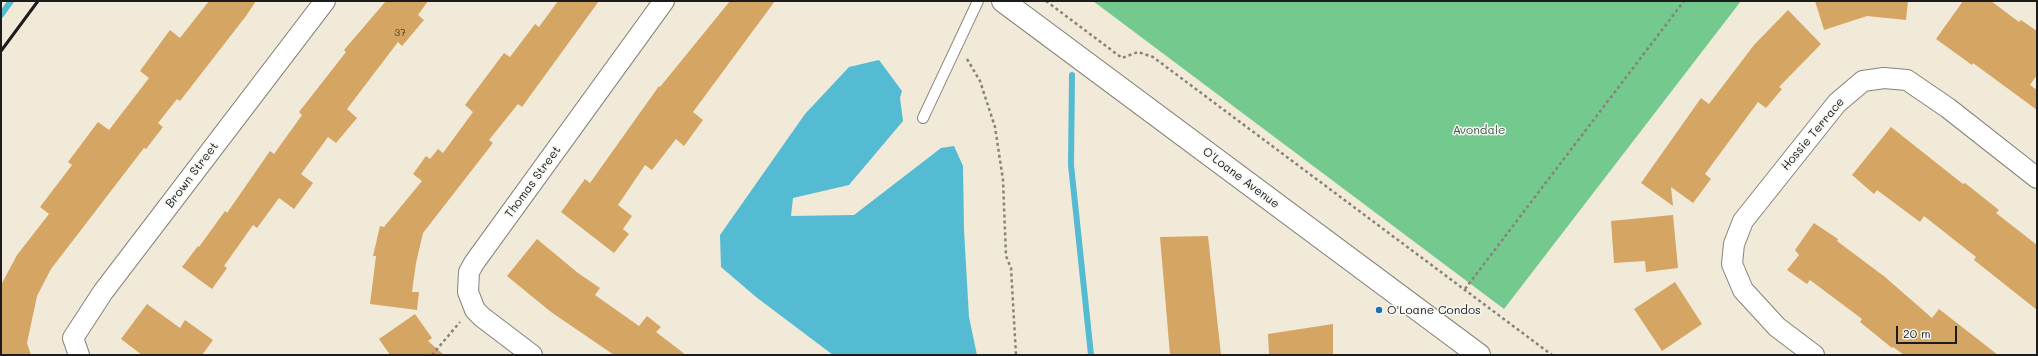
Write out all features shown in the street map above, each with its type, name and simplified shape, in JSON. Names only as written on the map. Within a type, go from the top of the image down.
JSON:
[{"type":"street","name":"Brown Street","points":[[79,355],[73,338],[103,292],[325,1]]},
{"type":"street","name":"Thomas Street","points":[[532,355],[482,317],[474,307],[468,292],[468,282],[474,263],[664,1]]},
{"type":"street","name":"O'Loane Avenue","points":[[1003,1],[1479,355]]},
{"type":"street","name":"Hossie Terrace","points":[[1814,355],[1777,327],[1743,290],[1732,264],[1734,244],[1743,221],[1837,103],[1863,81],[1884,78],[1907,80],[1948,108],[2037,178]]},
{"type":"lane","points":[[923,118],[978,1]]},
{"type":"path","points":[[1046,1],[1122,58],[1138,52],[1153,57],[1552,355]]},
{"type":"path","points":[[1465,289],[1684,1]]},
{"type":"path","points":[[958,44],[980,81],[995,127],[1003,180],[1006,256],[1011,268],[1016,355]]},
{"type":"path","points":[[432,355],[474,307]]},
{"type":"green space","name":"Avondale","points":[[1093,1],[1741,1],[1504,309]]},
{"type":"water","points":[[879,60],[902,91],[900,98],[903,121],[849,185],[793,198],[791,216],[854,215],[941,148],[954,146],[963,166],[964,230],[969,317],[977,355],[833,355],[756,297],[721,267],[720,235],[805,114],[849,67]]},
{"type":"building","points":[[209,1],[256,1],[180,101],[177,99],[158,123],[163,127],[146,149],[144,148],[51,269],[37,296],[27,343],[31,355],[1,355],[1,285],[17,255],[49,214],[40,207],[72,165],[68,162],[98,122],[109,130],[149,78],[140,71],[170,30],[180,38]]},
{"type":"building","points":[[386,1],[428,1],[418,15],[424,20],[402,46],[398,42],[347,109],[357,118],[336,143],[328,137],[301,174],[313,183],[294,209],[279,198],[257,228],[253,225],[224,266],[227,268],[212,289],[182,267],[198,246],[199,247],[225,211],[227,213],[270,151],[274,154],[302,115],[299,112],[346,52],[344,50]]},
{"type":"building","points":[[558,1],[599,1],[522,107],[518,104],[489,140],[493,143],[423,233],[416,263],[412,292],[419,292],[417,310],[370,304],[376,256],[373,256],[380,226],[384,227],[422,181],[413,174],[426,156],[430,159],[438,149],[443,153],[473,112],[465,105],[504,53],[510,57],[535,24],[539,27]]},
{"type":"building","points":[[730,1],[775,1],[693,112],[703,120],[684,146],[676,139],[652,170],[645,165],[618,205],[632,216],[623,229],[629,234],[614,253],[561,212],[585,179],[590,183],[659,86],[660,87]]},
{"type":"building","points":[[1815,1],[1908,1],[1906,20],[1867,16],[1824,30]]},
{"type":"building","points":[[1963,1],[1991,1],[2019,22],[2021,20],[2037,31],[2037,75],[2030,85],[2037,90],[2037,110],[1973,63],[1972,65],[1936,39]]},
{"type":"building","points":[[1788,10],[1821,44],[1779,87],[1782,89],[1766,108],[1758,102],[1705,174],[1711,179],[1693,203],[1671,187],[1673,206],[1641,183],[1701,98],[1709,104],[1754,45]]},
{"type":"building","points":[[1891,127],[1963,184],[1965,183],[1999,210],[1996,213],[2037,245],[2037,310],[1974,260],[1976,257],[1924,216],[1920,222],[1877,190],[1874,194],[1852,175]]},
{"type":"building","points":[[1673,215],[1678,268],[1646,272],[1645,261],[1614,263],[1611,221]]},
{"type":"building","points":[[1814,223],[1838,239],[1837,241],[1885,277],[1932,318],[1939,309],[1998,355],[1904,355],[1893,347],[1892,348],[1860,322],[1862,319],[1810,280],[1807,284],[1787,270],[1799,255],[1795,250]]},
{"type":"building","points":[[1208,236],[1221,355],[1170,355],[1160,237]]},
{"type":"building","points":[[537,239],[578,273],[600,288],[595,295],[639,326],[647,316],[661,327],[656,332],[686,355],[614,355],[551,312],[507,276]]},
{"type":"building","points":[[1675,282],[1702,324],[1662,351],[1634,309]]},
{"type":"building","points":[[147,304],[180,328],[185,320],[213,340],[202,355],[142,355],[121,339]]},
{"type":"building","points":[[415,314],[432,338],[428,341],[444,355],[390,355],[379,339]]},
{"type":"building","points":[[1333,324],[1333,355],[1269,355],[1268,334]]},
{"type":"waterway","points":[[1,15],[11,1]]},
{"type":"waterway","points":[[1072,75],[1071,165],[1091,355]]},
{"type":"railway","points":[[1,51],[38,1]]},
{"type":"place","name":"O'Loane Condos","points":[[1379,310]]}]
